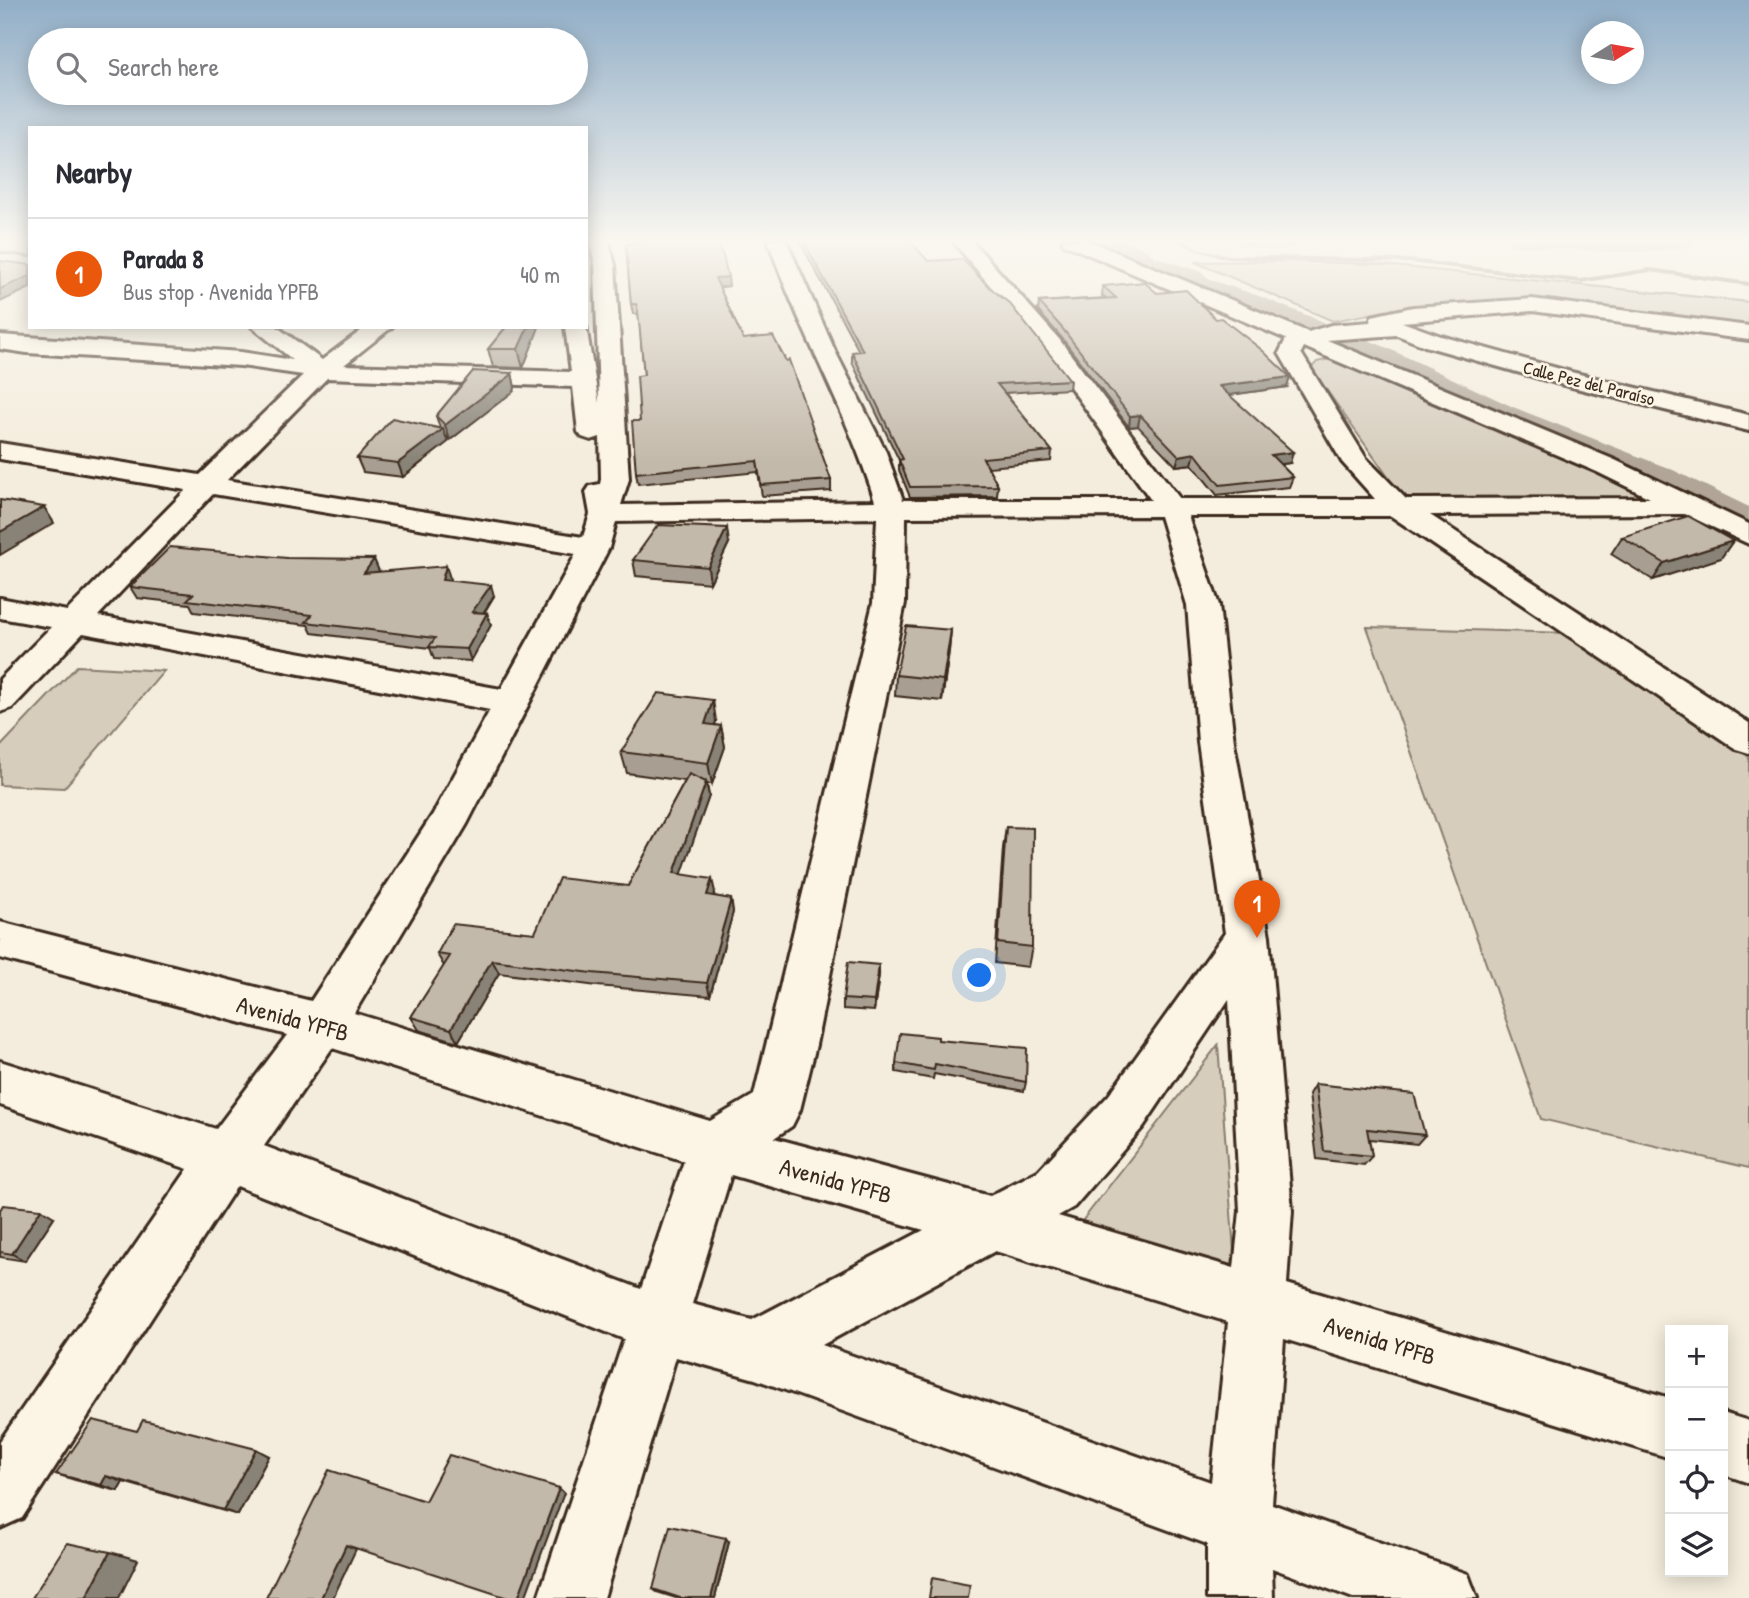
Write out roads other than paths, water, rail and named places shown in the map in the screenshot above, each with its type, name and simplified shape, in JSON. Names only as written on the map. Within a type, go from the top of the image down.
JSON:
[{"type":"street","points":[[0,1496],[226,1157],[322,1024],[447,824],[594,548],[615,479],[607,315]]},
{"type":"street","points":[[570,1598],[714,1146],[775,1110],[792,1045],[889,603],[892,509],[873,452],[809,315]]},
{"type":"street","points":[[1026,315],[1051,344],[1171,508],[1202,604],[1216,742],[1247,936],[1266,1211],[1240,1522],[1240,1598]]},
{"type":"street","points":[[1273,315],[1550,423],[1749,508]]},
{"type":"street","points":[[1406,315],[1294,343],[1290,353],[1354,462],[1399,508],[1749,740]]},
{"type":"street","points":[[1606,315],[1749,333]]},
{"type":"street","name":"Calle Pez del Paraíso","points":[[1325,334],[1400,328],[1433,341],[1564,378],[1749,423]]},
{"type":"street","points":[[0,365],[51,329]]},
{"type":"street","points":[[0,700],[206,485],[321,371],[378,329]]},
{"type":"street","points":[[576,329],[604,514]]},
{"type":"street","points":[[285,334],[321,371]]},
{"type":"street","points":[[1325,334],[1749,534]]},
{"type":"street","points":[[0,342],[241,359],[321,371],[583,380]]},
{"type":"street","points":[[0,451],[594,548]]},
{"type":"street","points":[[604,514],[892,509],[1693,506]]},
{"type":"street","points":[[0,608],[512,703]]},
{"type":"street","points":[[755,1350],[1056,1189],[1126,1111],[1247,936]]},
{"type":"street","name":"Avenida YPFB","points":[[0,940],[322,1024],[714,1146],[992,1223],[1665,1426]]},
{"type":"street","points":[[0,1083],[226,1157],[658,1324],[755,1350],[1240,1522],[1444,1598]]},
{"type":"street","points":[[1728,1446],[1749,1452]]},
{"type":"waterway","points":[[1284,315],[1374,351],[1503,413],[1662,477],[1749,520]]},
{"type":"place","name":"Parada 8","points":[[1257,938]]}]
